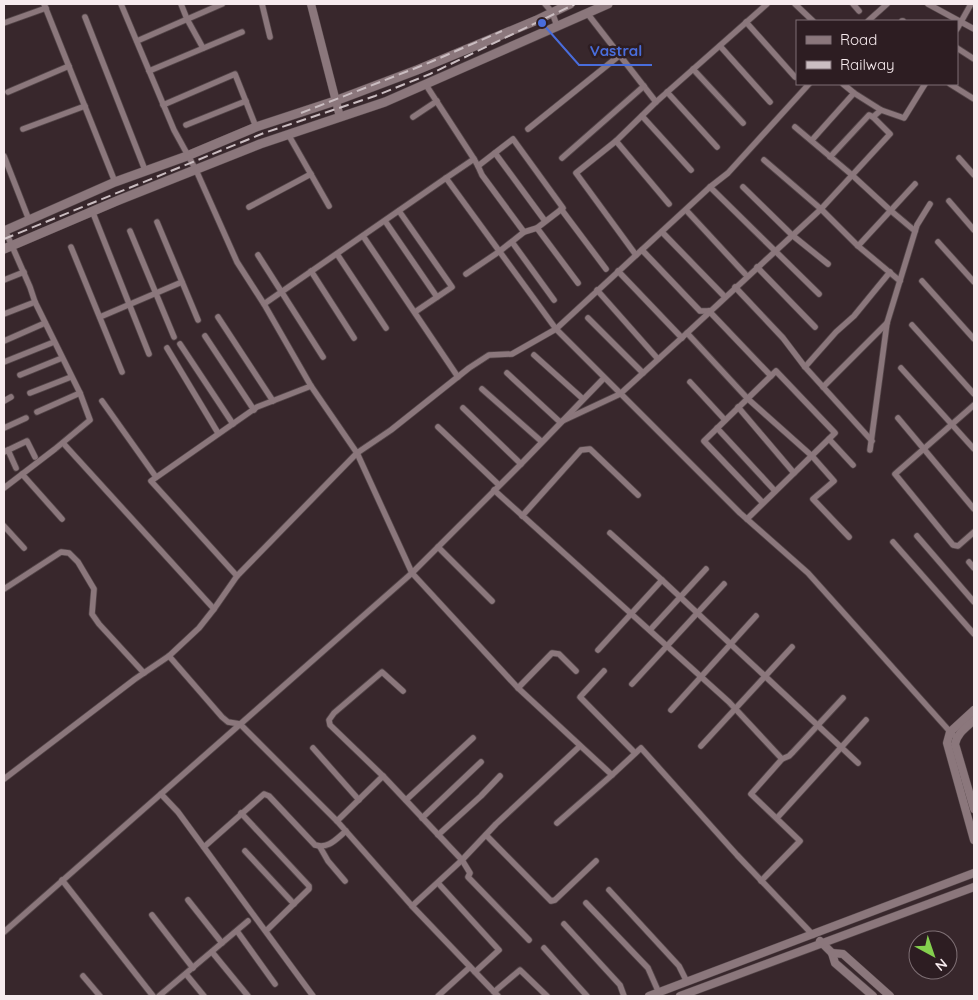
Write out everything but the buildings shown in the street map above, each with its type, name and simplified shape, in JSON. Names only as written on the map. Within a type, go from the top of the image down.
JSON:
[{"type":"main road","points":[[5,230],[115,182],[187,156],[256,126],[335,101],[417,70],[570,4]]},
{"type":"main road","points":[[8,248],[120,200],[288,134],[385,102],[608,4]]},
{"type":"street","points":[[121,4],[163,105],[187,156],[196,170],[237,262],[264,304],[311,386],[357,452],[412,573],[518,688],[612,775]]},
{"type":"street","points":[[181,4],[186,19],[203,48]]},
{"type":"street","points":[[137,41],[222,4]]},
{"type":"street","points":[[262,4],[270,36]]},
{"type":"street","points":[[311,4],[340,117]]},
{"type":"street","points":[[545,4],[552,12],[557,26]]},
{"type":"street","points":[[636,255],[576,173],[616,141],[667,92],[767,4]]},
{"type":"street","points":[[795,4],[812,20]]},
{"type":"street","points":[[853,4],[859,11]]},
{"type":"street","points":[[869,20],[887,4]]},
{"type":"street","points":[[928,4],[957,20]]},
{"type":"street","points":[[958,27],[971,4]]},
{"type":"street","points":[[4,23],[45,6],[115,182]]},
{"type":"street","points":[[587,13],[656,102]]},
{"type":"street","points":[[84,17],[145,170]]},
{"type":"street","points":[[958,20],[974,29]]},
{"type":"street","points":[[746,22],[795,77]]},
{"type":"street","points":[[149,71],[242,32]]},
{"type":"street","points":[[720,46],[770,102]]},
{"type":"street","points":[[958,49],[974,59]]},
{"type":"street","points":[[528,129],[620,55]]},
{"type":"street","points":[[8,92],[69,66]]},
{"type":"street","points":[[693,69],[743,123]]},
{"type":"street","points":[[163,105],[235,74],[256,126]]},
{"type":"street","points":[[426,85],[474,159],[482,175],[524,232]]},
{"type":"street","points":[[4,779],[169,656],[199,628],[237,576],[357,452],[391,430],[489,355],[512,354],[556,329],[710,187],[728,173],[808,85]]},
{"type":"street","points":[[844,85],[882,110],[904,118],[924,85]]},
{"type":"street","points":[[952,85],[974,99]]},
{"type":"street","points":[[562,158],[644,86]]},
{"type":"street","points":[[667,92],[717,147]]},
{"type":"street","points":[[812,140],[854,93]]},
{"type":"street","points":[[186,126],[246,101]]},
{"type":"street","points":[[413,117],[437,102]]},
{"type":"street","points":[[23,130],[85,106]]},
{"type":"street","points":[[873,117],[882,110]]},
{"type":"street","points":[[560,422],[620,394],[821,209],[890,134],[869,115],[830,157]]},
{"type":"street","points":[[642,116],[691,170]]},
{"type":"street","points":[[795,127],[915,231]]},
{"type":"street","points":[[288,134],[329,206]]},
{"type":"street","points":[[478,166],[513,139],[563,208],[561,210],[606,269]]},
{"type":"street","points":[[616,141],[669,204]]},
{"type":"street","points":[[495,153],[545,222]]},
{"type":"street","points":[[4,156],[29,220]]},
{"type":"street","points":[[959,158],[972,167],[974,175]]},
{"type":"street","points":[[264,304],[474,159]]},
{"type":"street","points":[[764,160],[821,209],[858,246],[900,281]]},
{"type":"street","points":[[249,207],[310,174]]},
{"type":"street","points":[[446,178],[556,329],[747,519],[808,573],[956,738]]},
{"type":"street","points":[[858,246],[915,184]]},
{"type":"street","points":[[710,187],[819,294]]},
{"type":"street","points":[[744,187],[792,235],[828,264]]},
{"type":"street","points":[[949,201],[974,230]]},
{"type":"street","points":[[870,450],[887,323],[917,224],[930,204]]},
{"type":"street","points":[[466,274],[500,252],[524,232],[537,228],[561,210]]},
{"type":"street","points":[[686,210],[748,276]]},
{"type":"street","points":[[399,211],[452,287],[415,312]]},
{"type":"street","points":[[93,212],[149,354]]},
{"type":"street","points":[[385,221],[437,297]]},
{"type":"street","points":[[157,222],[198,320]]},
{"type":"street","points":[[537,228],[578,283]]},
{"type":"street","points":[[4,488],[90,420],[80,393],[35,302],[24,272],[8,248],[5,230]]},
{"type":"street","points":[[130,231],[174,337]]},
{"type":"street","points":[[662,232],[725,297]]},
{"type":"street","points":[[363,236],[458,377]]},
{"type":"street","points":[[512,242],[554,300]]},
{"type":"street","points":[[938,242],[974,282]]},
{"type":"street","points":[[70,247],[122,372]]},
{"type":"street","points":[[642,250],[700,311],[709,311],[771,376]]},
{"type":"street","points":[[337,254],[386,328]]},
{"type":"street","points":[[258,255],[323,357]]},
{"type":"street","points":[[757,267],[815,327]]},
{"type":"street","points":[[311,271],[354,338]]},
{"type":"street","points":[[618,271],[748,399],[812,456],[834,481],[813,499],[849,537]]},
{"type":"street","points":[[4,280],[24,272]]},
{"type":"street","points":[[805,368],[836,332],[854,316],[890,272]]},
{"type":"street","points":[[922,281],[974,339]]},
{"type":"street","points":[[100,317],[182,282]]},
{"type":"street","points":[[735,287],[782,338],[805,368],[872,441]]},
{"type":"street","points":[[597,290],[658,359]]},
{"type":"street","points":[[4,314],[35,302]]},
{"type":"street","points":[[218,317],[273,401]]},
{"type":"street","points":[[588,318],[643,373]]},
{"type":"street","points":[[4,341],[45,323]]},
{"type":"street","points":[[823,387],[887,323]]},
{"type":"street","points":[[912,326],[974,394]]},
{"type":"street","points":[[205,336],[254,410]]},
{"type":"street","points":[[4,362],[54,342]]},
{"type":"street","points":[[180,344],[232,424]]},
{"type":"street","points":[[167,348],[218,433]]},
{"type":"street","points":[[534,355],[583,399]]},
{"type":"street","points":[[20,376],[62,358]]},
{"type":"street","points":[[901,368],[974,449]]},
{"type":"street","points":[[747,519],[835,432],[776,371],[704,440],[763,503]]},
{"type":"street","points":[[507,373],[560,422]]},
{"type":"street","points":[[30,393],[71,377]]},
{"type":"street","points":[[4,932],[412,573],[604,378]]},
{"type":"street","points":[[690,382],[725,420]]},
{"type":"street","points":[[237,576],[151,481],[254,410],[311,386]]},
{"type":"street","points":[[482,388],[541,441]]},
{"type":"street","points":[[37,412],[80,393]]},
{"type":"street","points":[[4,400],[11,397]]},
{"type":"street","points":[[102,401],[156,477]]},
{"type":"street","points":[[974,405],[895,474],[953,545],[958,546],[974,532]]},
{"type":"street","points":[[463,408],[521,464]]},
{"type":"street","points":[[738,408],[794,473]]},
{"type":"street","points":[[4,428],[26,418]]},
{"type":"street","points":[[898,418],[974,510]]},
{"type":"street","points":[[438,427],[522,516],[650,630],[735,710],[782,758]]},
{"type":"street","points":[[717,428],[775,491]]},
{"type":"street","points":[[829,439],[853,465]]},
{"type":"street","points":[[16,468],[6,451],[28,440],[35,456]]},
{"type":"street","points":[[63,443],[214,609]]},
{"type":"street","points":[[522,516],[581,450],[586,448],[590,449],[638,495]]},
{"type":"street","points":[[22,474],[62,519]]},
{"type":"street","points":[[4,526],[24,548]]},
{"type":"street","points":[[610,533],[858,763]]},
{"type":"street","points":[[917,536],[974,602]]},
{"type":"street","points":[[893,542],[974,634]]},
{"type":"street","points":[[438,547],[492,601]]},
{"type":"street","points":[[4,589],[61,552],[69,553],[78,562],[94,589],[92,614],[144,673]]},
{"type":"street","points":[[969,562],[974,568]]},
{"type":"street","points":[[650,630],[706,569]]},
{"type":"street","points":[[598,650],[662,580]]},
{"type":"street","points":[[632,684],[724,584]]},
{"type":"street","points":[[671,710],[756,616]]},
{"type":"street","points":[[701,746],[792,647]]},
{"type":"street","points":[[518,688],[552,653],[559,654],[576,671]]},
{"type":"street","points":[[169,656],[222,717],[228,722],[240,724],[337,821],[412,906],[496,994],[520,970],[547,996]]},
{"type":"street","points":[[604,671],[580,697],[636,754]]},
{"type":"street","points":[[403,691],[382,672],[334,713],[329,720],[330,725],[383,776],[438,834],[462,860],[470,872],[468,877],[530,940]]},
{"type":"street","points":[[761,881],[800,841],[751,794],[782,758],[789,756],[843,698]]},
{"type":"street","points":[[974,710],[950,732],[947,743],[974,840]]},
{"type":"street","points":[[777,818],[866,720]]},
{"type":"street","points":[[974,720],[956,738],[955,744],[974,809]]},
{"type":"street","points":[[406,800],[473,738]]},
{"type":"street","points":[[412,906],[580,746]]},
{"type":"street","points":[[313,748],[359,800]]},
{"type":"street","points":[[557,822],[641,748],[761,881],[823,943],[832,953],[835,963],[873,996]]},
{"type":"street","points":[[422,818],[481,762]]},
{"type":"street","points":[[337,821],[383,776]]},
{"type":"street","points":[[438,834],[482,796],[500,776]]},
{"type":"street","points":[[161,794],[178,812],[313,996]]},
{"type":"street","points":[[204,847],[264,794],[269,796],[315,845],[320,847],[329,845],[346,831]]},
{"type":"street","points":[[241,814],[309,886],[309,889],[266,931]]},
{"type":"street","points":[[486,835],[551,901],[596,861]]},
{"type":"street","points":[[320,847],[322,853],[345,881]]},
{"type":"street","points":[[245,851],[294,904]]},
{"type":"street","points":[[649,996],[974,873]]},
{"type":"street","points":[[62,880],[153,996]]},
{"type":"street","points":[[438,883],[499,950],[475,972]]},
{"type":"street","points":[[680,996],[974,887]]},
{"type":"street","points":[[609,890],[679,966],[688,982]]},
{"type":"street","points":[[188,900],[222,943]]},
{"type":"street","points":[[586,903],[648,968],[659,993]]},
{"type":"street","points":[[152,915],[193,968]]},
{"type":"street","points":[[159,996],[248,921]]},
{"type":"street","points":[[564,924],[620,985],[624,996]]},
{"type":"street","points":[[237,931],[275,984]]},
{"type":"street","points":[[544,948],[587,996]]},
{"type":"street","points":[[212,952],[248,996]]},
{"type":"street","points":[[832,953],[843,954],[890,996]]},
{"type":"street","points":[[438,996],[470,967]]},
{"type":"street","points":[[186,974],[204,996]]},
{"type":"street","points":[[83,976],[100,996]]},
{"type":"railway","points":[[4,239],[264,133],[375,96],[430,74],[575,4]]},
{"type":"railway","points":[[301,113],[426,64],[502,31]]},
{"type":"place","name":"Vastral","points":[[542,23]]}]
